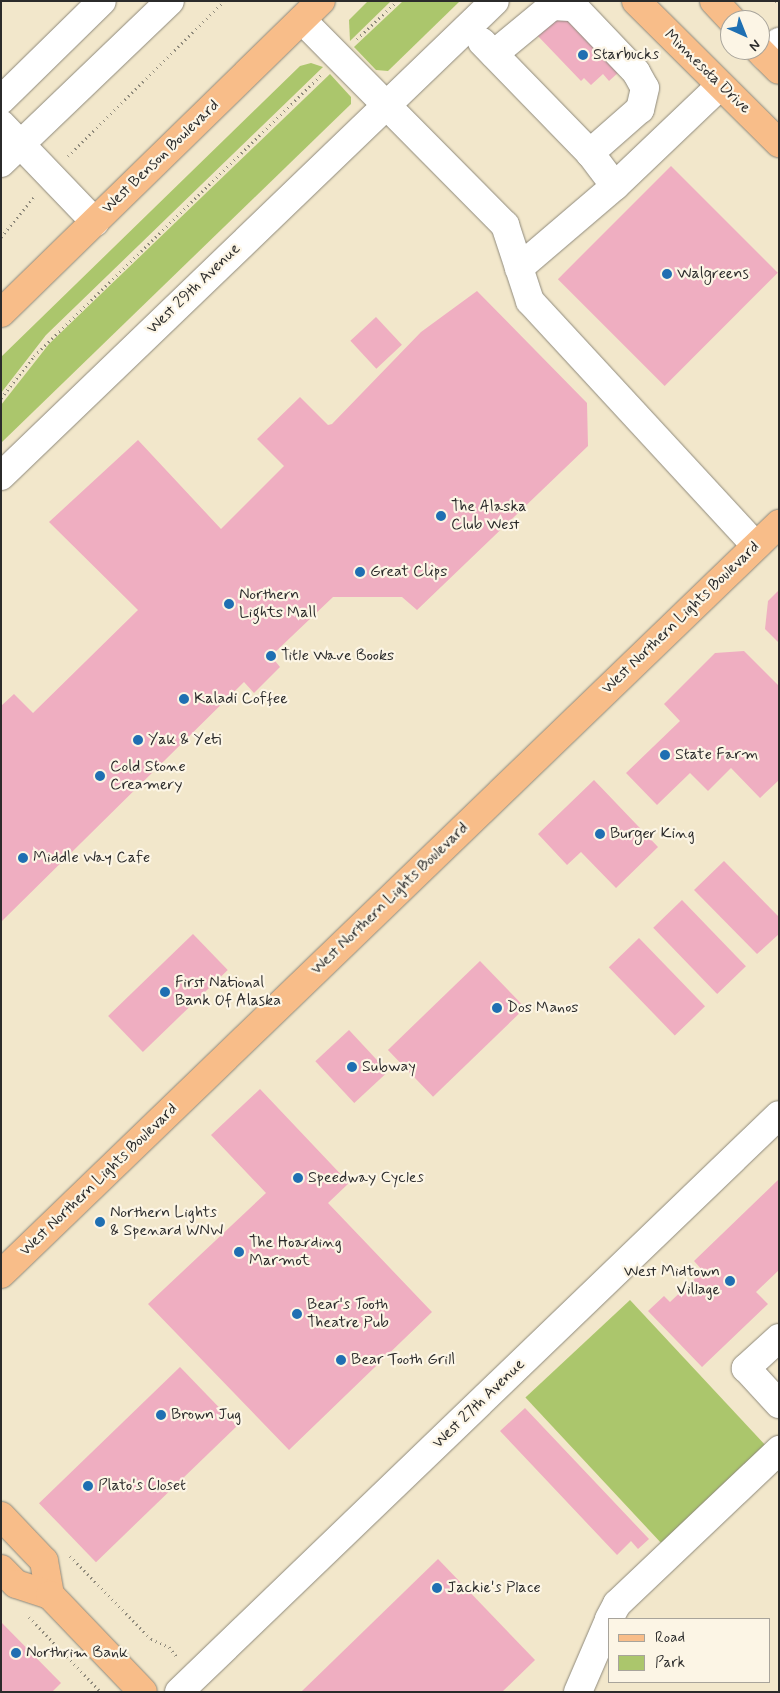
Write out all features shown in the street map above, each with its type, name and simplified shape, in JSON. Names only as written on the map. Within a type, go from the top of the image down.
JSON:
[{"type":"main road","name":"Minnesota Drive","points":[[636,1],[719,87],[779,143]]},
{"type":"main road","name":"West Benson Boulevard","points":[[1,313],[312,10]]},
{"type":"main road","name":"West Northern Lights Boulevard","points":[[1,1274],[779,524]]},
{"type":"main road","points":[[1,1516],[44,1560],[50,1595]]},
{"type":"main road","points":[[1,1569],[16,1584],[50,1595],[142,1692]]},
{"type":"street","points":[[1,100],[102,1]]},
{"type":"street","points":[[1,163],[170,1]]},
{"type":"street","name":"West 29th Avenue","points":[[1,476],[386,102],[495,1]]},
{"type":"street","points":[[494,54],[552,6],[574,7],[636,72],[645,88],[640,109],[590,153]]},
{"type":"street","points":[[312,10],[339,58],[386,102],[506,225],[530,301],[756,546]]},
{"type":"street","points":[[467,28],[590,153],[615,186]]},
{"type":"street","points":[[519,268],[615,186],[719,87]]},
{"type":"street","points":[[1,124],[95,222]]},
{"type":"street","name":"West 27th Avenue","points":[[187,1684],[779,1115]]},
{"type":"street","points":[[779,1338],[746,1368],[779,1404]]},
{"type":"street","points":[[610,1618],[617,1604],[779,1450]]},
{"type":"street","points":[[578,1692],[608,1622]]},
{"type":"path","points":[[1,237],[51,176],[224,1]]},
{"type":"path","points":[[1,398],[34,356],[397,1]]},
{"type":"path","points":[[776,1],[779,4]]},
{"type":"path","points":[[64,1549],[151,1638],[169,1647],[187,1684]]},
{"type":"path","points":[[22,1609],[101,1692]]},
{"type":"green space","points":[[368,1],[391,1],[350,41],[349,20]]},
{"type":"green space","points":[[403,1],[460,1],[388,71],[376,70],[354,47]]},
{"type":"green space","points":[[311,63],[323,67],[46,335],[1,393],[1,357],[300,66]]},
{"type":"green space","points":[[330,74],[351,97],[351,104],[1,443],[1,405],[49,344]]},
{"type":"green space","points":[[630,1300],[766,1446],[662,1544],[525,1398]]},
{"type":"building","points":[[559,12],[581,35],[585,30],[620,71],[609,81],[603,74],[591,85],[584,78],[581,81],[536,34]]},
{"type":"building","name":"Walgreens","points":[[671,166],[778,273],[665,386],[558,279]]},
{"type":"building","name":"Northern Lights Mall","points":[[477,291],[587,403],[588,446],[417,610],[402,597],[333,597],[271,656],[280,667],[254,693],[244,682],[1,922],[1,706],[14,694],[33,713],[138,610],[49,522],[138,440],[221,529],[284,466],[257,439],[300,397],[328,425],[332,424],[421,332]]},
{"type":"building","points":[[376,317],[402,345],[376,369],[350,341]]},
{"type":"building","points":[[779,590],[779,643],[765,629],[768,601]]},
{"type":"building","points":[[744,651],[779,686],[779,780],[760,798],[731,768],[708,791],[690,773],[657,805],[626,773],[680,721],[664,704],[715,653]]},
{"type":"building","points":[[594,780],[658,847],[616,888],[581,852],[567,865],[538,834]]},
{"type":"building","points":[[724,861],[779,917],[779,934],[757,954],[694,890]]},
{"type":"building","points":[[682,900],[746,966],[717,994],[653,928]]},
{"type":"building","points":[[193,934],[228,970],[143,1052],[108,1016]]},
{"type":"building","points":[[639,938],[705,1006],[675,1036],[609,967]]},
{"type":"building","points":[[480,961],[525,1008],[433,1097],[388,1050]]},
{"type":"building","name":"Subway","points":[[349,1030],[388,1072],[354,1103],[315,1061]]},
{"type":"building","points":[[260,1089],[349,1183],[328,1203],[432,1312],[289,1450],[148,1304],[266,1193],[211,1135]]},
{"type":"building","name":"West Midtown Village","points":[[779,1179],[779,1270],[756,1292],[768,1304],[702,1367],[648,1311],[664,1296],[670,1302],[703,1271],[694,1261]]},
{"type":"building","points":[[180,1367],[237,1426],[96,1562],[39,1503]]},
{"type":"building","points":[[525,1408],[649,1539],[638,1549],[631,1541],[617,1555],[500,1431]]},
{"type":"building","points":[[438,1559],[535,1660],[502,1692],[301,1692]]},
{"type":"building","name":"Northrim Bank","points":[[1,1622],[61,1683],[52,1692],[1,1692]]},
{"type":"place","name":"Starbucks","points":[[583,55]]},
{"type":"place","name":"Walgreens","points":[[667,274]]},
{"type":"place","name":"The Alaska Club West","points":[[441,516]]},
{"type":"place","name":"Great Clips","points":[[360,572]]},
{"type":"place","name":"Northern Lights Mall","points":[[229,604]]},
{"type":"place","name":"Title Wave Books","points":[[271,656]]},
{"type":"place","name":"Kaladi Coffee","points":[[184,699]]},
{"type":"place","name":"Yak & Yeti","points":[[138,740]]},
{"type":"place","name":"State Farm","points":[[665,755]]},
{"type":"place","name":"Cold Stone Creamery","points":[[100,776]]},
{"type":"place","name":"Burger King","points":[[600,834]]},
{"type":"place","name":"Middle Way Cafe","points":[[23,858]]},
{"type":"place","name":"First National Bank Of Alaska","points":[[165,992]]},
{"type":"place","name":"Dos Manos","points":[[497,1008]]},
{"type":"place","name":"Subway","points":[[352,1067]]},
{"type":"place","name":"Speedway Cycles","points":[[298,1178]]},
{"type":"place","name":"Northern Lights & Spenard WNW","points":[[100,1222]]},
{"type":"place","name":"The Hoarding Marmot","points":[[239,1252]]},
{"type":"place","name":"West Midtown Village","points":[[730,1281]]},
{"type":"place","name":"Bear's Tooth Theatre Pub","points":[[297,1314]]},
{"type":"place","name":"Bear Tooth Grill","points":[[341,1360]]},
{"type":"place","name":"Brown Jug","points":[[161,1415]]},
{"type":"place","name":"Plato's Closet","points":[[88,1486]]},
{"type":"place","name":"Jackie's Place","points":[[437,1588]]},
{"type":"place","name":"Northrim Bank","points":[[16,1653]]}]
